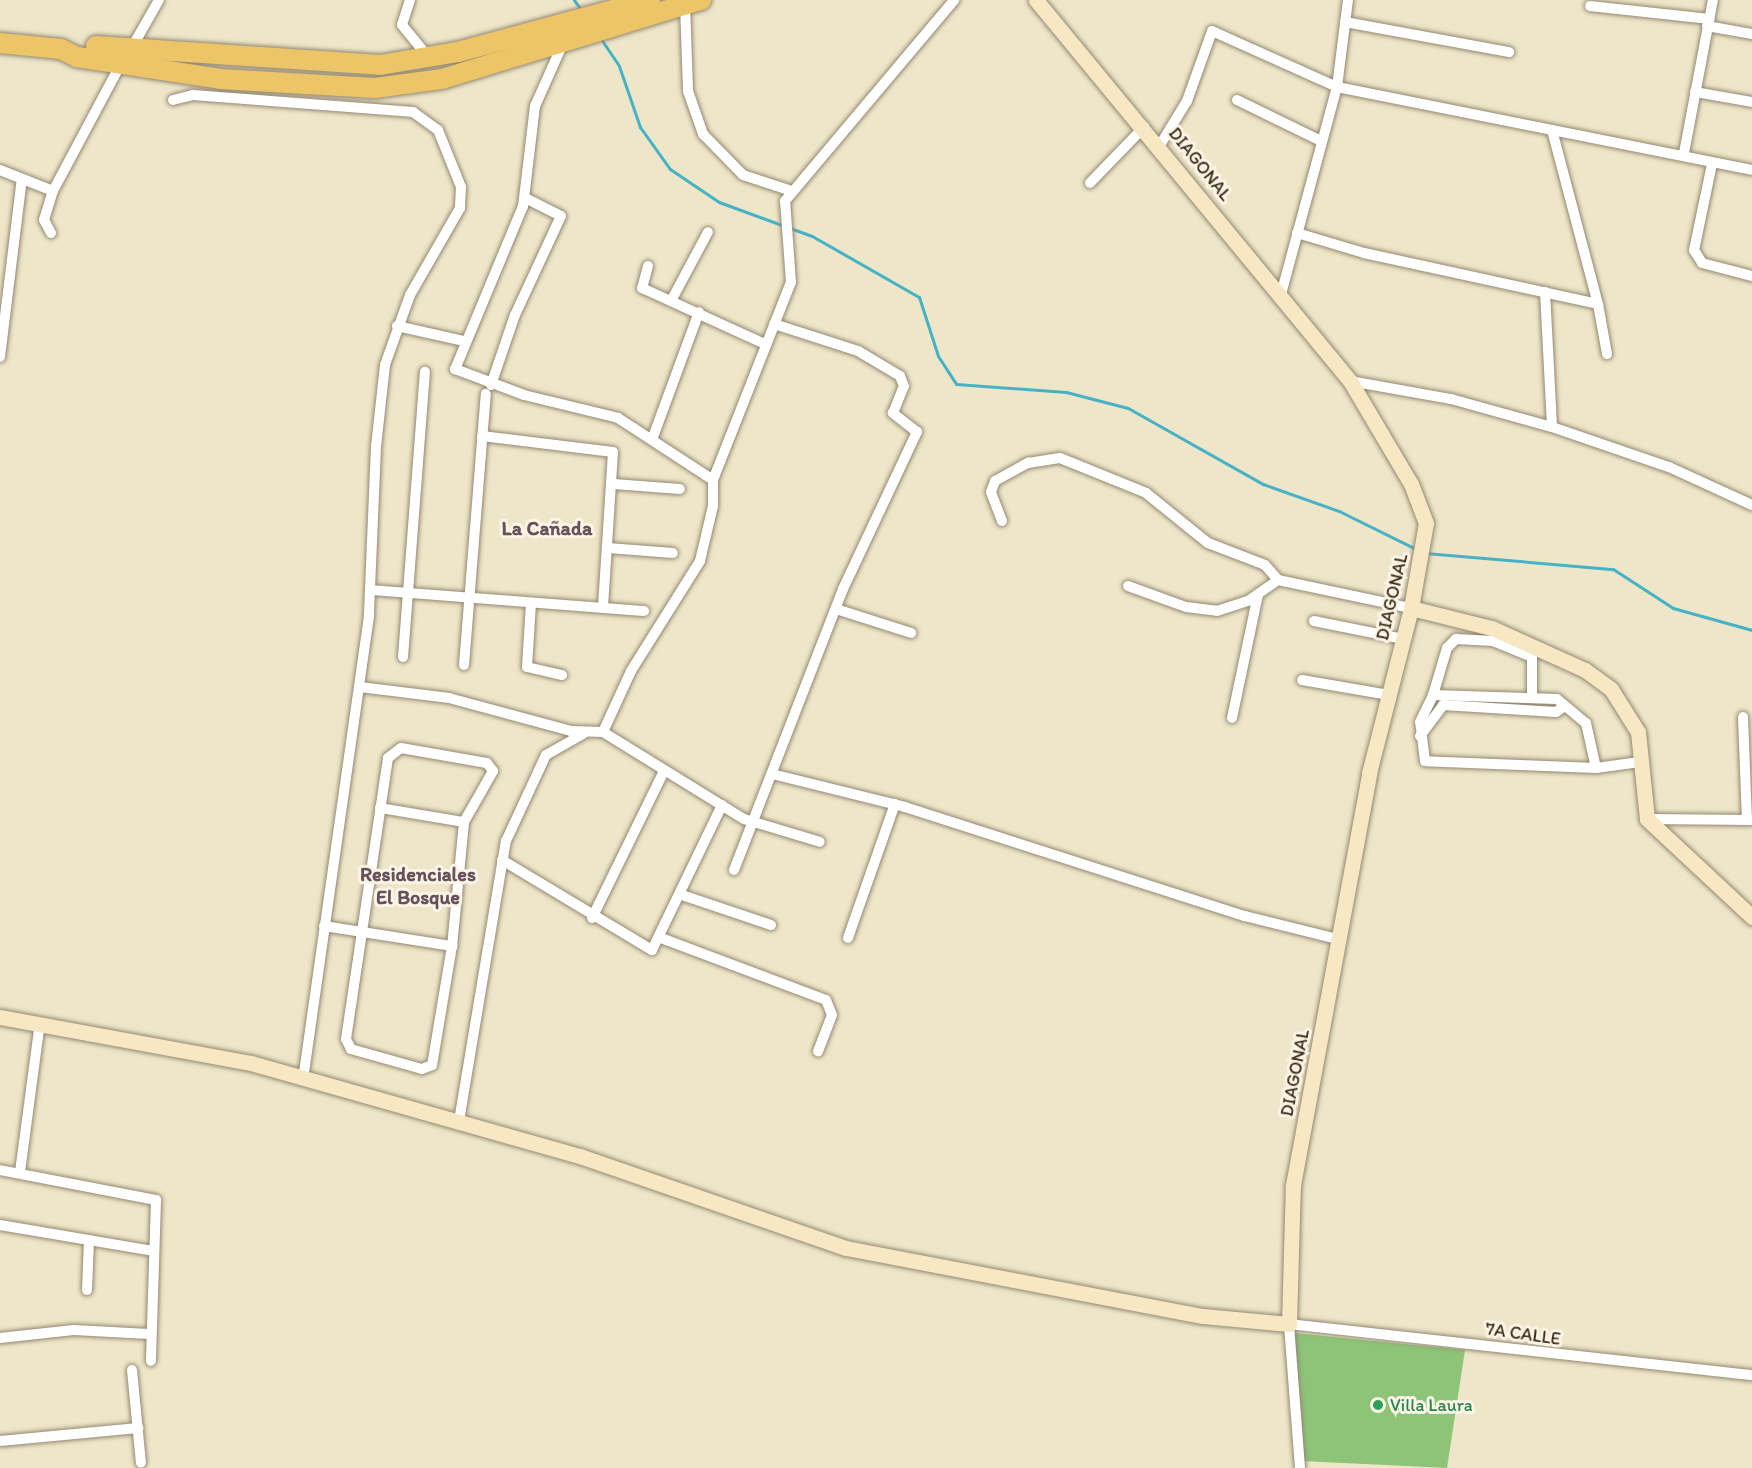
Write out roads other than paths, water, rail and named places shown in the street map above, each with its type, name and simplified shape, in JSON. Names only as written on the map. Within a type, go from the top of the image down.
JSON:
[{"type":"highway","points":[[127,55],[189,74],[304,86],[394,86],[442,79],[565,38],[589,24],[650,0]]},
{"type":"highway","points":[[0,43],[61,49],[77,57],[127,55],[352,65],[429,58],[693,2]]},
{"type":"street","points":[[51,233],[44,220],[53,191],[159,0]]},
{"type":"street","points":[[410,0],[402,25],[429,58]]},
{"type":"street","points":[[603,732],[631,671],[700,561],[713,506],[713,480],[791,282],[792,249],[783,216],[792,191],[954,0]]},
{"type":"street","name":"DIAGONAL","points":[[1036,0],[1160,145],[1281,302],[1350,381],[1417,496],[1426,536],[1411,608],[1365,793],[1341,940],[1291,1200],[1289,1324]]},
{"type":"street","points":[[1281,302],[1297,233],[1337,87],[1348,0]]},
{"type":"street","points":[[1684,153],[1713,0]]},
{"type":"street","points":[[693,2],[688,91],[703,134],[743,174],[792,191]]},
{"type":"street","points":[[1590,6],[1708,23],[1752,34]]},
{"type":"street","points":[[1345,22],[1509,52]]},
{"type":"street","points":[[1160,145],[1187,101],[1212,31],[1337,87],[1552,130],[1608,145],[1684,153],[1713,164],[1752,170]]},
{"type":"street","points":[[565,38],[535,106],[525,198],[464,341],[456,372],[489,389],[610,414],[653,437],[713,480]]},
{"type":"street","points":[[189,74],[193,95]]},
{"type":"street","points":[[1695,92],[1752,102]]},
{"type":"street","points":[[173,100],[193,95],[412,112],[438,130],[458,172],[460,208],[397,326],[378,412],[371,590],[360,687],[303,1078]]},
{"type":"street","points":[[1237,100],[1321,141]]},
{"type":"street","points":[[1090,183],[1144,127]]},
{"type":"street","points":[[1552,130],[1598,304],[1607,354]]},
{"type":"street","points":[[1713,164],[1694,250],[1697,258],[1752,276]]},
{"type":"street","points":[[0,170],[53,191]]},
{"type":"street","points":[[0,357],[22,179]]},
{"type":"street","points":[[464,665],[482,436],[489,389],[515,315],[561,216],[525,198]]},
{"type":"street","points":[[671,301],[708,232]]},
{"type":"street","points":[[1297,233],[1364,253],[1598,304]]},
{"type":"street","points":[[648,266],[641,286],[765,344]]},
{"type":"street","points":[[1545,292],[1552,427]]},
{"type":"street","points":[[653,437],[699,312]]},
{"type":"street","points":[[734,870],[836,609],[918,430],[893,412],[904,387],[900,376],[858,351],[774,324]]},
{"type":"street","points":[[397,326],[464,341]]},
{"type":"street","points":[[403,657],[425,372]]},
{"type":"street","points":[[1350,381],[1451,399],[1552,427],[1669,467],[1752,505]]},
{"type":"street","points":[[482,436],[608,449],[616,459],[603,608]]},
{"type":"street","points":[[1002,521],[991,492],[995,481],[1028,463],[1060,459],[1146,493],[1208,543],[1265,565],[1278,580],[1492,628],[1585,670],[1629,710],[1638,732],[1647,819],[1752,917]]},
{"type":"street","points":[[614,484],[680,489]]},
{"type":"street","points":[[608,548],[673,552]]},
{"type":"street","points":[[1128,586],[1206,610],[1238,606],[1278,580]]},
{"type":"street","points":[[371,590],[644,611]]},
{"type":"street","points":[[1232,718],[1258,595]]},
{"type":"street","points":[[531,603],[527,667],[562,675]]},
{"type":"street","points":[[836,609],[910,633]]},
{"type":"street","points":[[1314,621],[1403,639]]},
{"type":"street","points":[[1532,697],[1532,657],[1493,642],[1456,639],[1447,648],[1433,695],[1420,722],[1425,761],[1596,768],[1640,762]]},
{"type":"street","points":[[1302,680],[1389,695]]},
{"type":"street","points":[[360,687],[449,698],[589,732],[603,732],[664,771],[753,822],[820,842]]},
{"type":"street","points":[[1433,695],[1557,699],[1586,723],[1596,768]]},
{"type":"street","points":[[1420,736],[1443,705],[1556,712],[1565,706]]},
{"type":"street","points":[[1647,819],[1749,820],[1743,717]]},
{"type":"street","points":[[459,1121],[502,860],[546,755],[589,732]]},
{"type":"street","points":[[393,749],[487,763],[492,774],[464,822],[452,946],[432,1065],[422,1069],[347,1045],[380,808],[393,749]]},
{"type":"street","points":[[592,918],[664,771]]},
{"type":"street","points":[[772,774],[895,804],[1235,913],[1341,940]]},
{"type":"street","points":[[502,860],[592,918],[646,949],[655,948],[682,895],[722,804]]},
{"type":"street","points":[[848,938],[895,804]]},
{"type":"street","points":[[380,808],[464,822]]},
{"type":"street","points":[[682,895],[771,924]]},
{"type":"street","points":[[324,926],[452,946]]},
{"type":"street","points":[[661,938],[826,1000],[831,1015],[818,1051]]},
{"type":"street","points":[[0,1017],[199,1051],[303,1078],[580,1156],[846,1248],[1203,1316],[1289,1324],[1300,1468]]},
{"type":"street","points":[[20,1172],[40,1023]]},
{"type":"street","points":[[0,1170],[152,1198],[157,1204],[149,1334],[151,1361]]},
{"type":"street","points":[[0,1225],[153,1251]]},
{"type":"street","points":[[87,1290],[89,1240]]},
{"type":"street","name":"7A CALLE","points":[[1289,1324],[1752,1375]]},
{"type":"street","points":[[0,1338],[74,1330],[149,1334]]},
{"type":"street","points":[[132,1370],[141,1463]]},
{"type":"street","points":[[0,1442],[138,1428]]},
{"type":"waterway","points":[[574,0],[582,11]]},
{"type":"waterway","points":[[601,39],[619,66],[640,127],[670,169],[719,202],[812,236],[919,297],[938,356],[956,384],[1066,392],[1128,408],[1263,484],[1339,511],[1416,549]]},
{"type":"waterway","points":[[1425,553],[1613,569],[1673,608],[1752,630]]},
{"type":"place","name":"Villa Laura","points":[[1378,1405]]},
{"type":"district","name":"La Cañada","points":[[547,528]]},
{"type":"district","name":"Residenciales El Bosque","points":[[418,886]]}]
